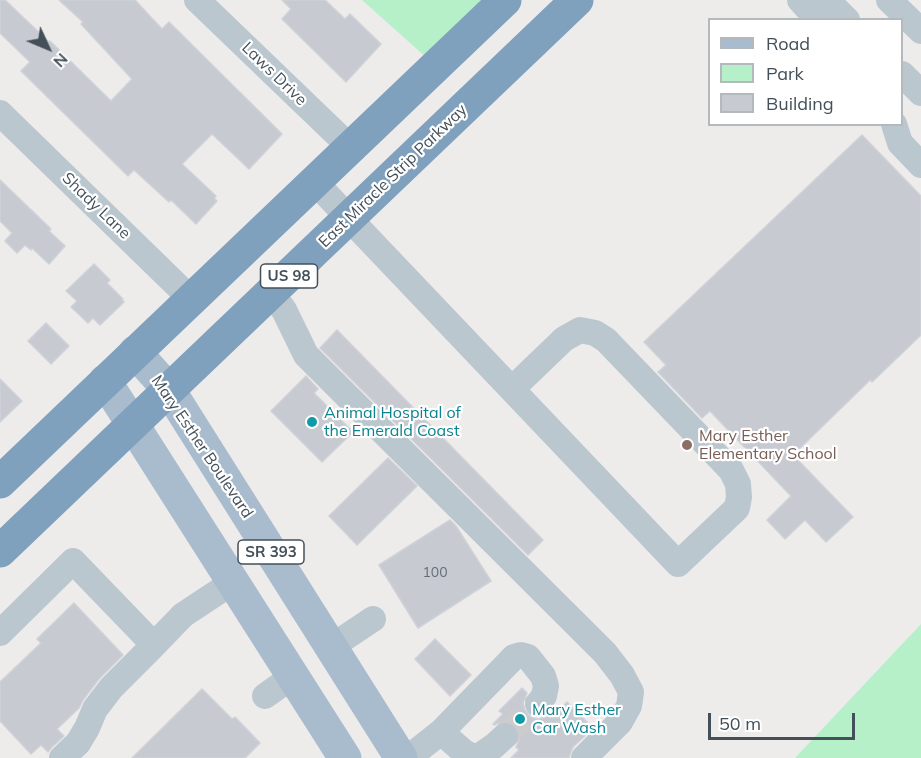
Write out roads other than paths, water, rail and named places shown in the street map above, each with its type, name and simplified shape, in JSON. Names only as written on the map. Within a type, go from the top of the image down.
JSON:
[{"type":"highway","name":"US 98","points":[[0,482],[505,0]]},
{"type":"highway","name":"East Miracle Strip Parkway","points":[[0,550],[577,0]]},
{"type":"main road","name":"Mary Esther Boulevard","points":[[135,352],[169,390],[401,758]]},
{"type":"main road","name":"SR 393","points":[[105,381],[345,758]]},
{"type":"street","name":"Laws Drive","points":[[196,0],[351,148]]},
{"type":"street","points":[[800,0],[816,18]]},
{"type":"street","points":[[827,0],[845,18]]},
{"type":"street","points":[[889,0],[921,31]]},
{"type":"street","points":[[903,75],[921,93]]},
{"type":"street","name":"Shady Lane","points":[[0,112],[192,300]]},
{"type":"street","points":[[895,126],[900,142],[921,165]]},
{"type":"street","points":[[315,182],[678,564],[737,508],[738,484],[731,470],[606,340],[596,333],[580,330],[564,339],[512,389]]},
{"type":"street","points":[[271,293],[284,310],[306,355],[604,652],[622,675],[631,692],[629,706],[620,722],[584,758]]},
{"type":"street","points":[[0,633],[73,561],[153,645]]},
{"type":"street","points":[[62,758],[78,743],[95,709],[111,688],[183,615],[233,582]]},
{"type":"street","points":[[331,647],[373,619]]},
{"type":"street","points":[[408,758],[441,732],[514,657],[521,655],[528,657],[543,676],[546,686],[544,696],[538,704]]},
{"type":"street","points":[[265,696],[293,676]]},
{"type":"street","points":[[441,732],[465,753],[474,757],[494,747],[505,736]]},
{"type":"tunnel","points":[[505,736],[538,704]]},
{"type":"place","name":"Animal Hospital of the Emerald Coast","points":[[312,422]]},
{"type":"place","name":"Mary Esther Elementary School","points":[[687,445]]},
{"type":"place","name":"Mary Esther Car Wash","points":[[520,719]]}]
